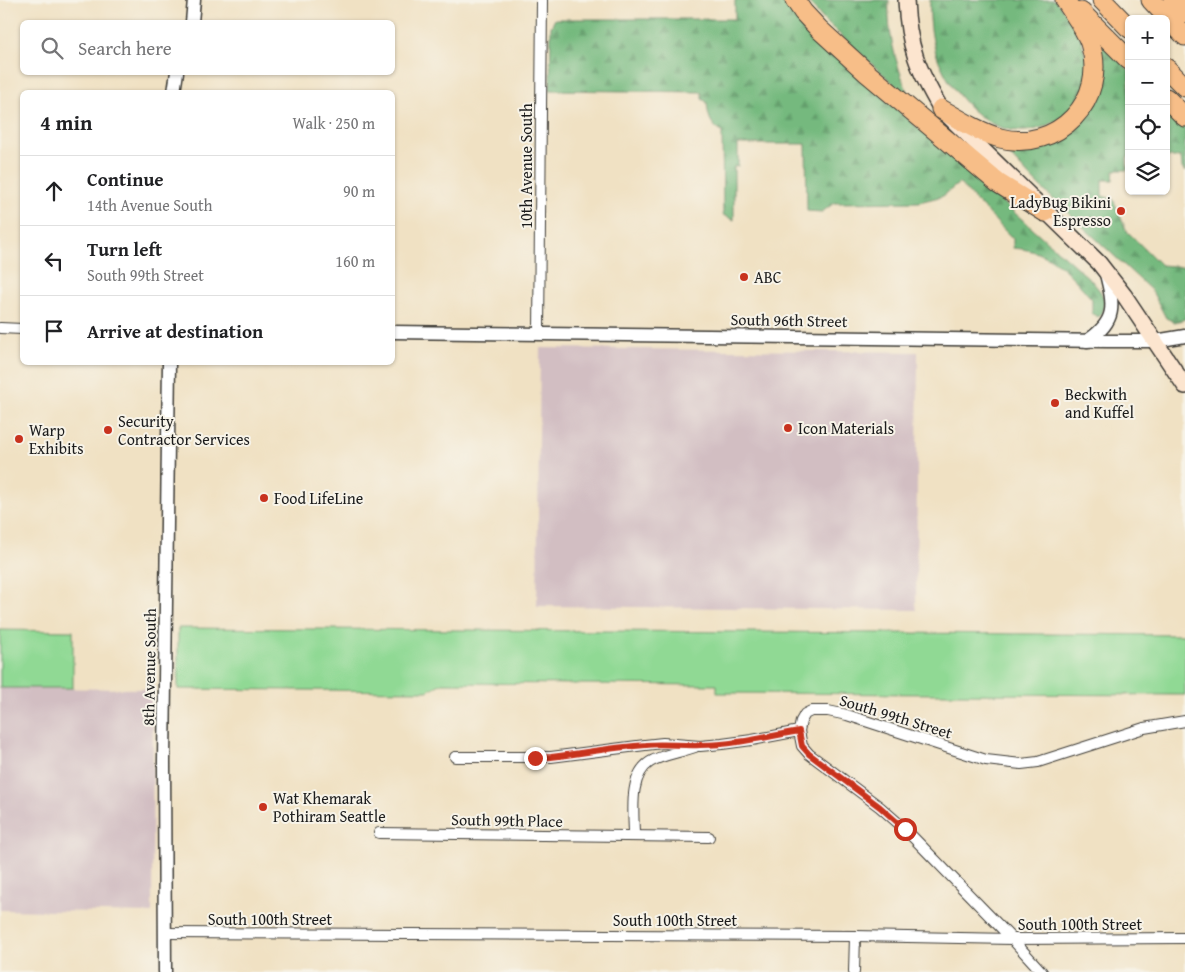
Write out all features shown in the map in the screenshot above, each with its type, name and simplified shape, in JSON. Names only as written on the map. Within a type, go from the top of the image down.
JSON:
[{"type":"highway","points":[[795,0],[819,29],[867,73],[998,183],[1045,212]]},
{"type":"highway","points":[[941,109],[983,132],[1001,138],[1018,140],[1047,136],[1069,122],[1085,104],[1094,74],[1094,59],[1090,42],[1065,0]]},
{"type":"highway","points":[[1069,0],[1125,56]]},
{"type":"highway","points":[[1102,0],[1125,24]]},
{"type":"highway","points":[[1152,0],[1185,36]]},
{"type":"highway","points":[[1173,0],[1185,13]]},
{"type":"highway","points":[[1170,72],[1185,88]]},
{"type":"highway","points":[[1170,102],[1185,117]]},
{"type":"main road","points":[[906,0],[907,27],[913,51],[928,87],[941,109],[1099,263],[1124,295],[1185,386]]},
{"type":"street","points":[[192,20],[194,0]]},
{"type":"street","name":"10th Avenue South","points":[[539,332],[542,0]]},
{"type":"street","points":[[174,90],[177,75]]},
{"type":"street","points":[[1087,341],[1099,333],[1109,319],[1111,294],[1106,272]]},
{"type":"street","points":[[0,328],[20,329]]},
{"type":"street","name":"South 96th Street","points":[[395,332],[539,332],[1087,341],[1155,341],[1185,336]]},
{"type":"street","name":"8th Avenue South","points":[[166,972],[164,761],[169,365]]},
{"type":"street","name":"South 99th Street","points":[[799,731],[805,714],[811,711],[828,711],[847,715],[986,760],[1021,764],[1038,762],[1144,728],[1185,720]]},
{"type":"street","points":[[455,757],[551,757],[645,745],[700,746],[752,740],[799,731],[802,746],[809,754],[880,807],[905,829],[1042,972]]},
{"type":"street","points":[[634,836],[635,786],[643,769],[651,762],[700,746]]},
{"type":"street","name":"South 99th Place","points":[[379,833],[709,837]]},
{"type":"street","name":"South 100th Street","points":[[165,934],[855,936],[1012,939],[1185,938]]},
{"type":"street","points":[[854,972],[855,936]]},
{"type":"shaded area","points":[[540,348],[918,352],[916,610],[537,606]]},
{"type":"shaded area","points":[[0,688],[153,689],[152,913],[0,910]]},
{"type":"green space","points":[[735,0],[785,0],[828,49],[1091,280],[1104,299],[1102,314],[1097,317],[1092,313],[1092,299],[1067,271],[1058,264],[1039,253],[1013,248],[1013,239],[959,183],[943,196],[919,202],[834,203],[822,212],[807,211],[806,144],[738,144],[738,166],[734,167],[734,220],[723,215],[722,132],[710,120],[707,102],[702,99],[702,92],[550,90],[551,27],[555,19],[735,19]]},
{"type":"green space","points":[[807,0],[889,0],[891,39],[901,76],[911,100],[823,19]]},
{"type":"green space","points":[[930,0],[1055,0],[1068,16],[1082,41],[1087,68],[1081,95],[1076,104],[1063,117],[1046,126],[1028,131],[1005,129],[979,115],[957,93],[941,66],[932,34]]},
{"type":"green space","points":[[1097,38],[1125,66],[1125,170],[1114,170],[1113,180],[1102,180],[1102,196],[1113,199],[1126,230],[1161,265],[1185,267],[1185,319],[1175,322],[1166,318],[1152,291],[1036,183],[1004,149],[1004,146],[1066,134]]},
{"type":"green space","points":[[1170,112],[1185,128],[1185,172],[1182,168],[1181,157],[1170,157]]},
{"type":"green space","points":[[178,628],[1185,635],[1185,695],[717,693],[717,685],[442,683],[427,691],[178,689]]},
{"type":"green space","points":[[0,630],[73,631],[73,688],[0,688]]},
{"type":"place","name":"LadyBug Bikini Espresso","points":[[1121,211]]},
{"type":"place","name":"ABC","points":[[744,277]]},
{"type":"place","name":"Beckwith and Kuffel","points":[[1055,403]]},
{"type":"place","name":"Icon Materials","points":[[788,428]]},
{"type":"place","name":"Security Contractor Services","points":[[108,430]]},
{"type":"place","name":"Warp Exhibits","points":[[19,439]]},
{"type":"place","name":"Food LifeLine","points":[[264,498]]},
{"type":"place","name":"Wat Khemarak Pothiram Seattle","points":[[263,807]]},
{"type":"route","points":[[535,758],[628,746],[663,744],[700,746],[722,744],[799,731],[802,746],[809,754],[880,807],[905,829]]}]
